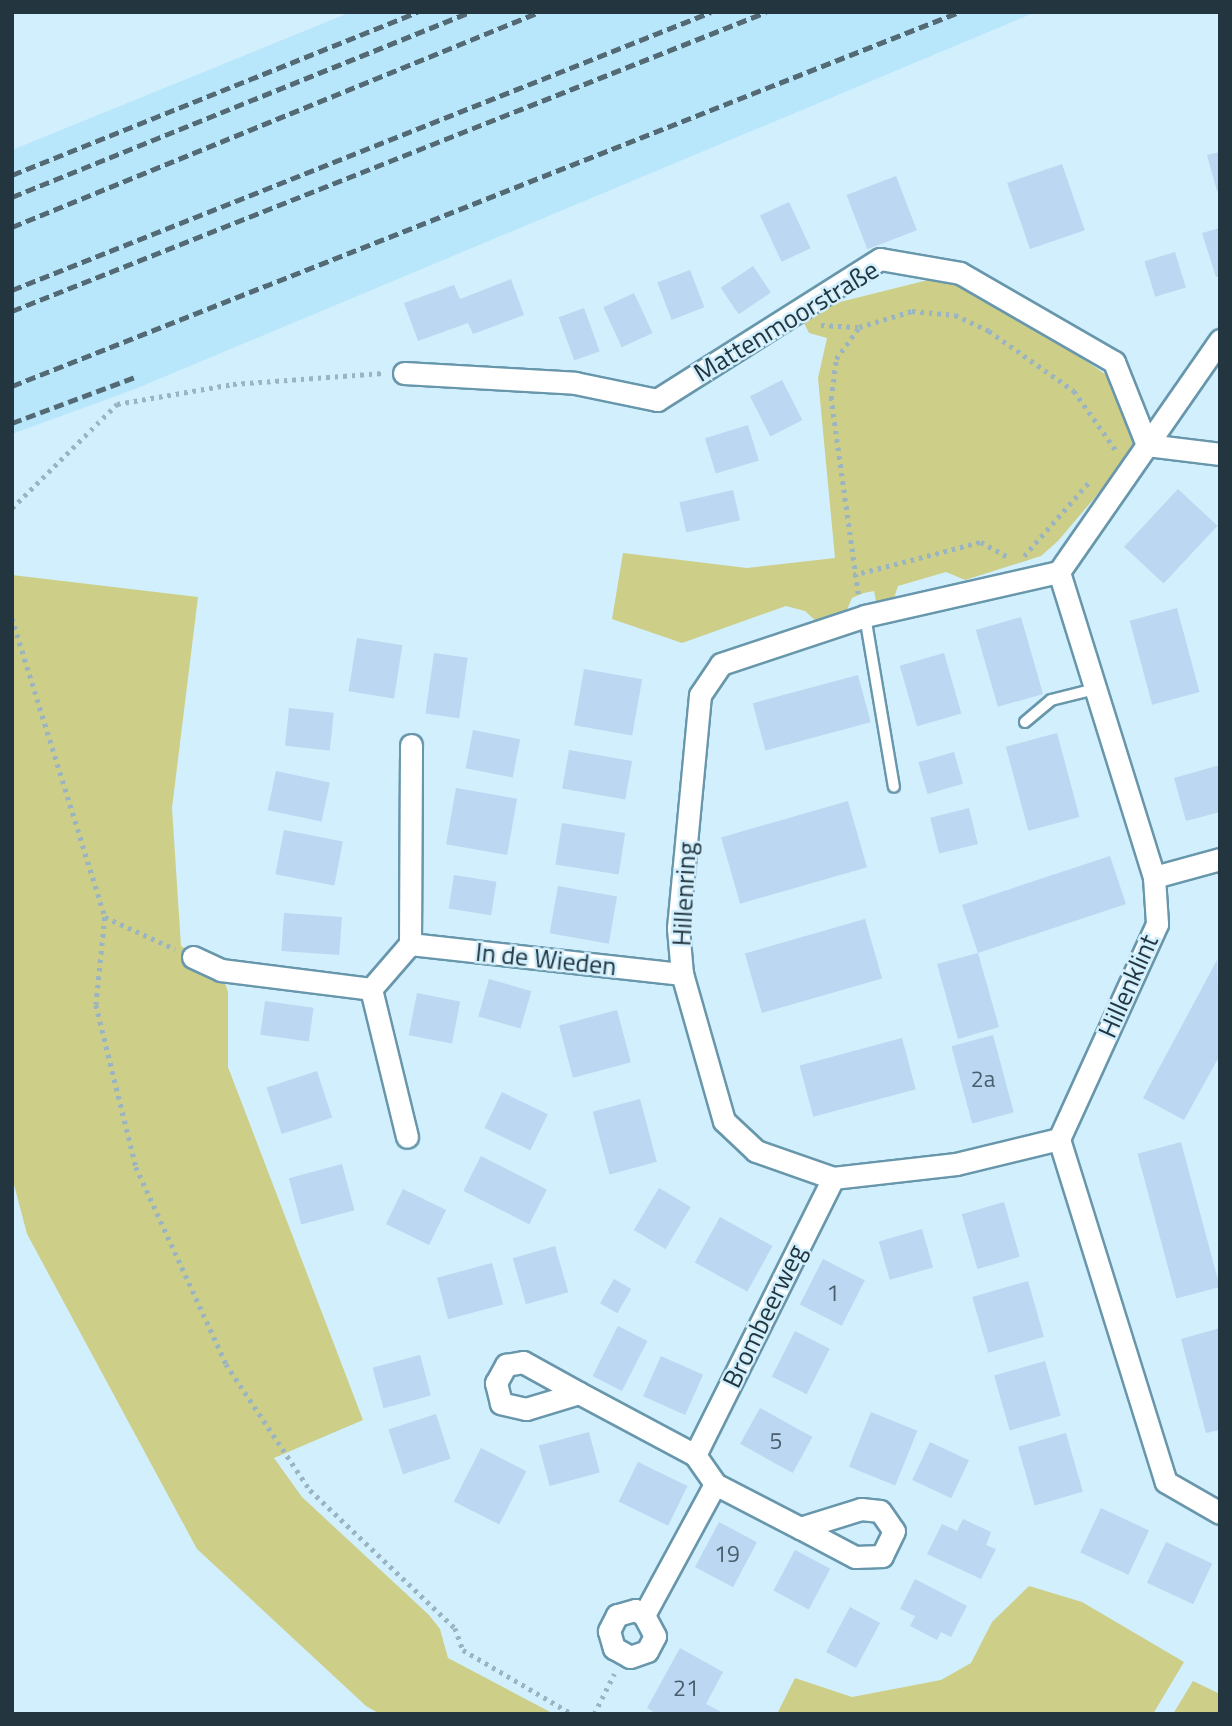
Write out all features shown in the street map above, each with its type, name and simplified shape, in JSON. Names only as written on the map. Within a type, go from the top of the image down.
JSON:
[{"type":"street","name":"Mattenmoorstraße","points":[[404,373],[575,383],[657,400],[880,259],[960,273],[1114,362],[1147,445]]},
{"type":"street","points":[[1059,572],[1220,340]]},
{"type":"street","points":[[1147,445],[1220,454]]},
{"type":"street","name":"Hillenring","points":[[1059,572],[865,616],[721,664],[700,695],[678,928],[682,974],[724,1121],[756,1151],[833,1178],[956,1164],[1059,1139]]},
{"type":"street","name":"Hillenklint","points":[[1059,572],[1154,877],[1157,924],[1059,1139]]},
{"type":"street","points":[[371,989],[410,944],[411,745]]},
{"type":"street","points":[[1154,877],[1220,859]]},
{"type":"street","name":"In de Wieden","points":[[410,944],[682,974]]},
{"type":"street","points":[[192,957],[221,970],[371,989]]},
{"type":"street","points":[[371,989],[407,1137]]},
{"type":"street","points":[[1059,1139],[1166,1482],[1220,1513]]},
{"type":"street","name":"Brombeerweg","points":[[695,1455],[833,1178]]},
{"type":"street","points":[[579,1393],[695,1455],[715,1484],[800,1528]]},
{"type":"street","points":[[644,1615],[715,1484]]},
{"type":"street","points":[[635,1610],[644,1615],[655,1636],[647,1651],[624,1654],[614,1648],[609,1631],[617,1615],[635,1610]]},
{"type":"lane","points":[[865,616],[894,787]]},
{"type":"lane","points":[[1025,722],[1051,700],[1095,689]]},
{"type":"path","points":[[865,616],[853,575],[831,400],[836,359],[859,327],[912,312],[955,315],[989,331],[1074,391],[1116,451]]},
{"type":"path","points":[[12,508],[117,404],[233,384],[404,373]]},
{"type":"path","points":[[1107,461],[1116,451],[1147,445]]},
{"type":"path","points":[[853,575],[981,542],[1018,564],[1098,472]]},
{"type":"path","points":[[12,618],[105,917],[96,1005],[136,1167],[226,1364],[310,1490],[454,1628],[463,1650],[572,1714]]},
{"type":"path","points":[[105,917],[192,957]]},
{"type":"path","points":[[594,1714],[624,1654]]},
{"type":"shaded area","points":[[351,12],[1036,12],[135,389],[12,434],[12,150]]},
{"type":"green space","points":[[928,280],[964,285],[996,299],[1105,374],[1141,433],[1129,457],[1058,541],[1041,556],[965,580],[946,572],[898,586],[892,604],[877,606],[874,591],[864,593],[852,598],[843,619],[818,623],[805,611],[786,606],[682,643],[612,619],[623,553],[747,568],[835,558],[818,378],[827,338],[809,333],[803,321],[832,304]]},
{"type":"green space","points":[[12,575],[198,597],[172,808],[181,946],[221,970],[228,992],[228,1067],[363,1420],[274,1458],[302,1497],[429,1615],[440,1629],[448,1658],[554,1714],[380,1714],[366,1706],[197,1549],[27,1234],[12,1177]]},
{"type":"green space","points":[[1029,1586],[1082,1602],[1184,1662],[1153,1714],[777,1714],[795,1678],[852,1697],[941,1680],[971,1663],[992,1622]]},
{"type":"green space","points":[[1193,1681],[1220,1694],[1220,1714],[1173,1714]]},
{"type":"building","points":[[1220,152],[1220,191],[1217,191],[1207,155]]},
{"type":"building","points":[[1062,164],[1085,230],[1030,249],[1007,183]]},
{"type":"building","points":[[896,176],[917,230],[867,249],[847,195]]},
{"type":"building","points":[[789,202],[811,248],[782,262],[760,216]]},
{"type":"building","points":[[1220,228],[1220,276],[1216,277],[1202,233]]},
{"type":"building","points":[[1175,252],[1186,287],[1155,297],[1144,261]]},
{"type":"building","points":[[753,266],[771,293],[739,314],[721,288]]},
{"type":"building","points":[[690,270],[704,307],[672,320],[657,283]]},
{"type":"building","points":[[511,279],[524,315],[473,334],[468,323],[418,341],[404,303],[454,285],[460,299]]},
{"type":"building","points":[[634,293],[653,333],[622,347],[603,307]]},
{"type":"building","points":[[584,308],[600,351],[574,360],[559,317]]},
{"type":"building","points":[[782,380],[802,420],[770,436],[750,396]]},
{"type":"building","points":[[748,425],[759,460],[716,474],[705,438]]},
{"type":"building","points":[[1178,489],[1217,526],[1164,584],[1124,547]]},
{"type":"building","points":[[733,490],[740,520],[686,533],[679,502]]},
{"type":"building","points":[[1177,608],[1200,692],[1152,705],[1130,621]]},
{"type":"building","points":[[1021,617],[1043,694],[998,707],[976,630]]},
{"type":"building","points":[[357,638],[402,645],[394,699],[349,691]]},
{"type":"building","points":[[434,653],[468,658],[459,718],[426,713]]},
{"type":"building","points":[[944,653],[961,714],[917,726],[900,666]]},
{"type":"building","points":[[584,669],[642,679],[632,735],[574,725]]},
{"type":"building","points":[[858,675],[871,722],[765,751],[753,703]]},
{"type":"building","points":[[289,708],[334,713],[330,750],[285,746]]},
{"type":"building","points":[[473,730],[520,739],[513,777],[466,768]]},
{"type":"building","points":[[1057,733],[1080,817],[1028,831],[1006,747]]},
{"type":"building","points":[[569,750],[632,761],[625,800],[562,788]]},
{"type":"building","points":[[954,752],[963,784],[928,794],[918,762]]},
{"type":"building","points":[[1220,765],[1220,812],[1186,821],[1174,778]]},
{"type":"building","points":[[276,771],[330,782],[321,822],[268,810]]},
{"type":"building","points":[[456,788],[517,799],[507,855],[446,844]]},
{"type":"building","points":[[848,801],[867,867],[740,904],[721,837]]},
{"type":"building","points":[[969,808],[978,844],[939,854],[930,818]]},
{"type":"building","points":[[562,823],[625,833],[619,874],[555,864]]},
{"type":"building","points":[[284,830],[343,841],[334,886],[275,874]]},
{"type":"building","points":[[1110,856],[1126,904],[978,953],[962,905]]},
{"type":"building","points":[[454,875],[496,882],[491,915],[449,909]]},
{"type":"building","points":[[558,886],[617,896],[609,944],[550,933]]},
{"type":"building","points":[[284,913],[342,917],[339,955],[281,951]]},
{"type":"building","points":[[865,919],[882,979],[762,1013],[745,953]]},
{"type":"building","points":[[978,953],[999,1027],[958,1039],[937,964]]},
{"type":"building","points":[[1217,960],[1220,1055],[1184,1120],[1143,1098]]},
{"type":"building","points":[[489,979],[531,991],[521,1029],[478,1016]]},
{"type":"building","points":[[417,993],[460,1001],[452,1044],[409,1035]]},
{"type":"building","points":[[265,1001],[314,1008],[309,1041],[260,1035]]},
{"type":"building","points":[[617,1010],[631,1062],[573,1078],[559,1026]]},
{"type":"building","points":[[993,1035],[1014,1112],[972,1123],[951,1046]]},
{"type":"building","points":[[902,1038],[916,1089],[813,1117],[800,1065]]},
{"type":"building","points":[[317,1071],[332,1118],[282,1134],[267,1087]]},
{"type":"building","points":[[502,1092],[548,1114],[530,1150],[484,1128]]},
{"type":"building","points":[[640,1099],[657,1162],[609,1174],[593,1112]]},
{"type":"building","points":[[1181,1142],[1220,1287],[1176,1299],[1138,1154]]},
{"type":"building","points":[[481,1156],[547,1190],[529,1224],[463,1191]]},
{"type":"building","points":[[342,1164],[354,1210],[301,1225],[289,1178]]},
{"type":"building","points":[[659,1188],[691,1207],[665,1249],[634,1230]]},
{"type":"building","points":[[403,1189],[446,1210],[429,1245],[386,1224]]},
{"type":"building","points":[[1004,1202],[1020,1257],[977,1269],[962,1214]]},
{"type":"building","points":[[720,1217],[772,1246],[747,1292],[695,1262]]},
{"type":"building","points":[[922,1229],[933,1267],[890,1280],[879,1241]]},
{"type":"building","points":[[555,1246],[568,1292],[526,1304],[513,1258]]},
{"type":"building","points":[[823,1259],[865,1280],[842,1326],[800,1304]]},
{"type":"building","points":[[492,1263],[503,1305],[448,1319],[437,1278]]},
{"type":"building","points":[[614,1279],[631,1289],[617,1313],[600,1303]]},
{"type":"building","points":[[1028,1281],[1044,1337],[988,1353],[972,1297]]},
{"type":"building","points":[[618,1326],[647,1341],[622,1391],[593,1376]]},
{"type":"building","points":[[1220,1328],[1220,1430],[1206,1433],[1181,1339]]},
{"type":"building","points":[[795,1331],[830,1349],[807,1394],[772,1376]]},
{"type":"building","points":[[420,1355],[431,1396],[384,1408],[373,1368]]},
{"type":"building","points":[[661,1356],[703,1375],[685,1415],[643,1396]]},
{"type":"building","points":[[1045,1361],[1061,1416],[1010,1430],[994,1376]]},
{"type":"building","points":[[760,1408],[812,1437],[793,1473],[740,1444]]},
{"type":"building","points":[[871,1412],[917,1431],[895,1485],[849,1467]]},
{"type":"building","points":[[436,1414],[451,1459],[403,1474],[388,1429]]},
{"type":"building","points":[[589,1432],[600,1473],[550,1486],[539,1445]]},
{"type":"building","points":[[1066,1433],[1083,1492],[1035,1505],[1018,1447]]},
{"type":"building","points":[[930,1442],[969,1460],[951,1498],[912,1480]]},
{"type":"building","points":[[481,1448],[526,1471],[499,1525],[454,1501]]},
{"type":"building","points":[[638,1462],[687,1486],[668,1526],[619,1502]]},
{"type":"building","points":[[1101,1508],[1149,1530],[1128,1575],[1080,1552]]},
{"type":"building","points":[[963,1519],[991,1532],[986,1545],[996,1549],[981,1579],[927,1554],[942,1524],[957,1531]]},
{"type":"building","points":[[719,1522],[757,1542],[733,1587],[695,1567]]},
{"type":"building","points":[[1166,1542],[1212,1564],[1193,1604],[1147,1583]]},
{"type":"building","points":[[795,1550],[830,1569],[809,1609],[773,1591]]},
{"type":"building","points":[[915,1579],[967,1606],[951,1637],[941,1632],[937,1640],[910,1626],[915,1616],[900,1609]]},
{"type":"building","points":[[850,1607],[880,1623],[856,1668],[826,1652]]},
{"type":"building","points":[[680,1648],[723,1672],[706,1704],[725,1714],[657,1714],[647,1708]]},
{"type":"railway","points":[[12,175],[417,12]]},
{"type":"railway","points":[[12,197],[469,12]]},
{"type":"railway","points":[[12,227],[539,12]]},
{"type":"railway","points":[[12,290],[711,12]]},
{"type":"railway","points":[[12,311],[766,12]]},
{"type":"railway","points":[[12,386],[959,12]]},
{"type":"railway","points":[[12,423],[138,376]]}]
